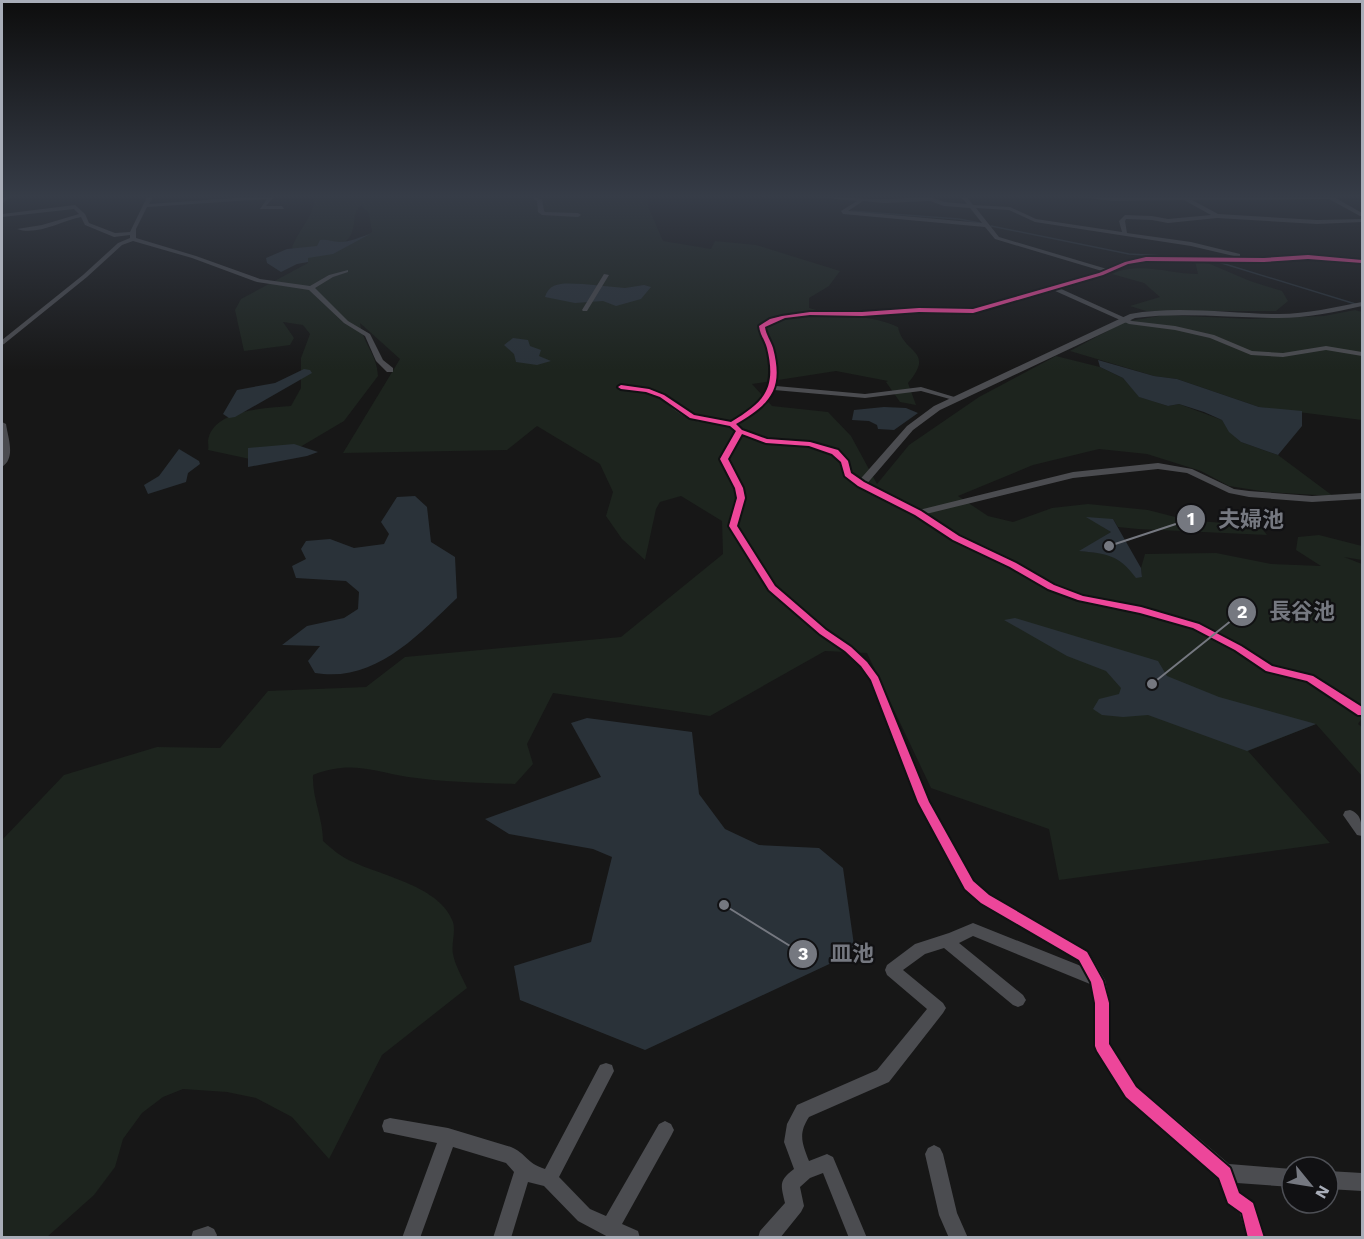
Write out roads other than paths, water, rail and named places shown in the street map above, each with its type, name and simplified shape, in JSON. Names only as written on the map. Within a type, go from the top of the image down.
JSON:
[{"type":"street","points":[[2,343],[108,255]]},
{"type":"street","points":[[188,255],[259,281],[311,288],[346,271]]},
{"type":"street","points":[[1055,255],[1107,271]]},
{"type":"street","points":[[1237,255],[1259,260]]},
{"type":"street","points":[[1256,1238],[1248,1208],[1233,1198],[1225,1173],[1131,1092],[1121,1078],[1102,1046],[1102,1003],[1097,981],[1083,956],[985,899],[969,885],[924,802],[875,679],[856,656],[823,632],[772,588],[734,526],[741,498],[739,488],[724,459],[736,428],[767,399],[774,388],[770,346],[761,330],[762,326],[770,320],[831,313],[865,314],[927,309],[956,313],[973,311],[1146,259],[1259,260],[1308,257],[1362,262]]},
{"type":"street","points":[[585,310],[606,275]]},
{"type":"street","points":[[311,288],[346,322],[368,335],[380,361],[390,370]]},
{"type":"street","points":[[1054,288],[1140,325],[1175,328],[1212,336],[1257,354],[1283,355],[1326,348],[1362,354]]},
{"type":"street","points":[[861,484],[910,428],[937,408],[1122,319],[1164,312],[1281,316],[1317,313],[1362,304]]},
{"type":"street","points":[[621,387],[647,390],[662,396],[692,417],[736,428],[766,441],[810,444],[829,449],[840,455],[848,474],[861,484],[918,513],[956,538],[1013,565],[1061,592],[1141,610],[1196,626],[1221,638],[1269,669],[1310,678],[1362,712]]},
{"type":"street","points":[[774,388],[865,396],[921,388],[957,399]]},
{"type":"street","points":[[2,424],[7,453],[2,464]]},
{"type":"street","points":[[918,513],[1073,475],[1158,466],[1189,471],[1232,491],[1249,494],[1312,500],[1362,496]]},
{"type":"street","points":[[1350,815],[1362,831]]},
{"type":"street","points":[[804,1172],[793,1142],[795,1124],[803,1111],[883,1076],[938,1008],[892,970],[920,948],[946,941],[973,929],[1097,981]]},
{"type":"street","points":[[946,941],[1018,1000]]},
{"type":"street","points":[[549,1179],[606,1071]]},
{"type":"street","points":[[390,1126],[448,1137],[511,1156],[526,1172],[549,1179],[584,1215],[631,1238]]},
{"type":"street","points":[[610,1227],[665,1130]]},
{"type":"street","points":[[411,1238],[448,1137]]},
{"type":"street","points":[[934,1154],[948,1215],[959,1238]]},
{"type":"street","points":[[766,1238],[795,1206],[790,1183],[804,1172],[827,1163],[858,1238]]},
{"type":"street","points":[[501,1236],[524,1168]]},
{"type":"street","points":[[1225,1173],[1280,1177]]},
{"type":"street","points":[[1340,1181],[1362,1182]]},
{"type":"waterway","points":[[1143,255],[1181,257]]},
{"type":"waterway","points":[[1215,261],[1362,306]]},
{"type":"place","name":"夫婦池","points":[[1109,546]]},
{"type":"place","name":"長谷池","points":[[1152,684]]},
{"type":"place","name":"皿池","points":[[724,905]]}]
